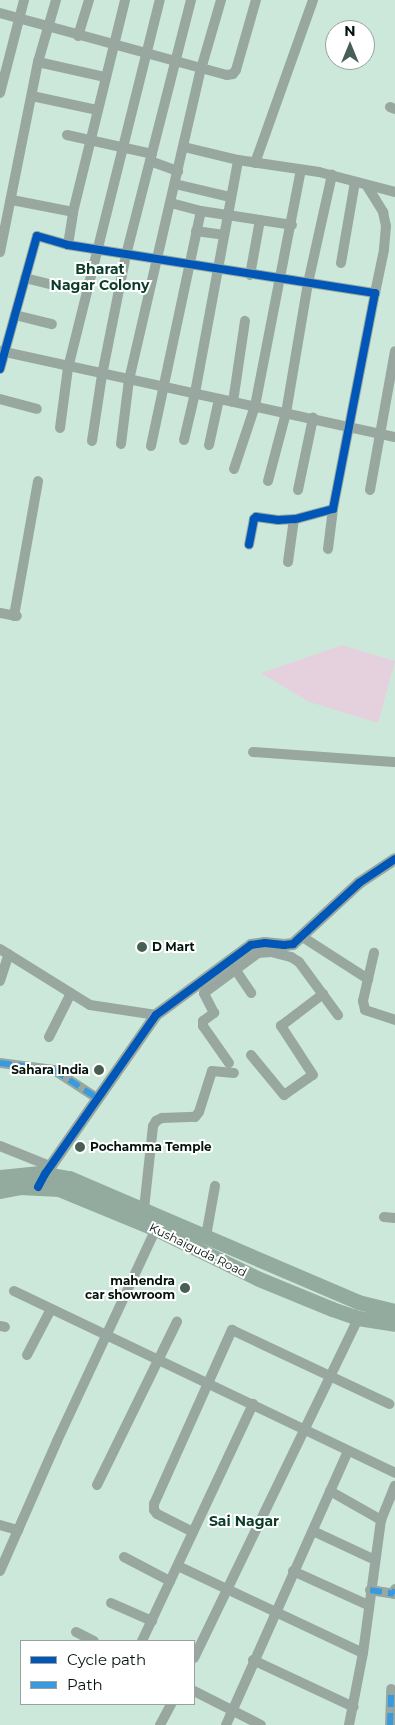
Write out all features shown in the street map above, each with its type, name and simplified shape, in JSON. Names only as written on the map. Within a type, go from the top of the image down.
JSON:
[{"type":"main road","name":"Kushaiguda Road","points":[[0,1177],[28,1173],[68,1178],[358,1302],[395,1311]]},
{"type":"main road","name":"Kushaiguda Road","points":[[0,1191],[20,1187],[44,1176]]},
{"type":"main road","name":"Kushaiguda Road","points":[[44,1176],[59,1189],[156,1229],[259,1279],[358,1318],[395,1324]]},
{"type":"street","points":[[0,93],[24,0]]},
{"type":"street","points":[[0,252],[3,227],[12,200],[38,62],[56,0]]},
{"type":"street","points":[[78,36],[89,0]]},
{"type":"street","points":[[68,246],[73,212],[125,0]]},
{"type":"street","points":[[60,428],[68,368],[160,0]]},
{"type":"street","points":[[92,441],[102,375],[126,255],[191,0]]},
{"type":"street","points":[[121,444],[129,380],[201,69],[221,0]]},
{"type":"street","points":[[0,13],[175,63],[226,75],[233,74],[236,70],[256,0]]},
{"type":"street","points":[[255,162],[314,0]]},
{"type":"street","points":[[38,62],[105,77]]},
{"type":"street","points":[[32,96],[97,110]]},
{"type":"street","points":[[67,135],[122,148],[151,158],[178,171]]},
{"type":"street","points":[[184,147],[238,160],[332,175],[390,191],[395,186]]},
{"type":"street","points":[[184,440],[195,394],[238,160]]},
{"type":"street","points":[[234,469],[255,406],[292,225],[301,170]]},
{"type":"street","points":[[268,481],[286,413],[308,283],[332,175]]},
{"type":"street","points":[[341,262],[355,182]]},
{"type":"street","points":[[175,184],[230,198]]},
{"type":"street","points":[[328,549],[335,486],[384,250],[386,226],[383,212],[368,186]]},
{"type":"street","points":[[12,200],[73,212]]},
{"type":"street","points":[[171,203],[201,210],[292,225]]},
{"type":"street","points":[[151,446],[201,210]]},
{"type":"street","points":[[250,275],[260,220]]},
{"type":"street","points":[[196,231],[224,235]]},
{"type":"street","points":[[0,369],[2,352],[15,315],[37,236],[68,246],[375,293]]},
{"type":"street","points":[[25,278],[53,286]]},
{"type":"street","points":[[15,315],[52,324]]},
{"type":"street","points":[[233,402],[245,322]]},
{"type":"street","points":[[370,490],[395,351]]},
{"type":"street","points":[[2,352],[68,368],[348,425],[380,435],[395,436]]},
{"type":"street","points":[[209,445],[219,398]]},
{"type":"street","points":[[0,399],[37,409]]},
{"type":"street","points":[[298,490],[313,418]]},
{"type":"street","points":[[0,613],[16,616],[38,481]]},
{"type":"street","points":[[249,545],[256,517],[278,520],[294,519],[333,508]]},
{"type":"street","points":[[288,562],[294,519]]},
{"type":"street","points":[[253,752],[395,763]]},
{"type":"street","points":[[229,1063],[202,1023],[214,1013],[204,993],[251,945],[265,943],[293,944],[358,883],[395,859]]},
{"type":"street","points":[[301,936],[368,979]]},
{"type":"street","points":[[0,981],[4,951],[90,1004],[156,1015]]},
{"type":"street","points":[[0,1146],[44,1176],[156,1015],[232,966],[258,953],[271,952],[291,957],[299,962],[338,1015]]},
{"type":"street","points":[[374,953],[363,1000],[365,1010],[395,1020]]},
{"type":"street","points":[[232,966],[251,993]]},
{"type":"street","points":[[49,1037],[71,993]]},
{"type":"street","points":[[251,1055],[284,1095],[313,1075],[281,1026],[322,994]]},
{"type":"street","points":[[0,1063],[54,1070],[98,1098]]},
{"type":"street","points":[[144,1209],[153,1126],[156,1121],[162,1118],[195,1117],[199,1112],[209,1074],[216,1070],[234,1073]]},
{"type":"street","points":[[206,1236],[215,1186]]},
{"type":"street","points":[[384,1217],[395,1218]]},
{"type":"street","points":[[0,1570],[156,1229]]},
{"type":"street","points":[[14,1291],[158,1358],[395,1473]]},
{"type":"street","points":[[27,1355],[51,1308]]},
{"type":"street","points":[[195,1656],[358,1318]]},
{"type":"street","points":[[97,1485],[177,1322]]},
{"type":"street","points":[[194,1532],[157,1514],[154,1510],[154,1504],[232,1330],[389,1404]]},
{"type":"street","points":[[142,1640],[253,1404]]},
{"type":"street","points":[[226,1725],[348,1451]]},
{"type":"street","points":[[349,1725],[354,1707],[381,1520],[395,1486]]},
{"type":"street","points":[[330,1491],[381,1520]]},
{"type":"street","points":[[0,1525],[18,1530]]},
{"type":"street","points":[[313,1531],[375,1560]]},
{"type":"street","points":[[124,1557],[170,1581]]},
{"type":"street","points":[[178,1566],[362,1653]]},
{"type":"street","points":[[294,1571],[368,1605]]},
{"type":"street","points":[[370,1590],[394,1594],[395,1589]]},
{"type":"street","points":[[111,1603],[152,1621]]},
{"type":"street","points":[[76,1632],[92,1640]]},
{"type":"street","points":[[254,1660],[354,1707]]},
{"type":"street","points":[[390,1725],[391,1689]]},
{"type":"street","points":[[195,1691],[261,1725]]},
{"type":"street","points":[[160,1725],[170,1705]]},
{"type":"shaded area","points":[[342,645],[395,661],[378,723],[309,702],[261,673]]},
{"type":"marked path","points":[[0,1063],[54,1070],[97,1098]]},
{"type":"marked path","points":[[370,1590],[394,1594],[395,1589]]},
{"type":"marked path","points":[[390,1725],[391,1689]]},
{"type":"cycle path","points":[[0,369],[37,236],[68,245],[375,293],[333,509],[295,519],[278,520],[256,517],[249,545]]},
{"type":"cycle path","points":[[38,1187],[45,1174],[156,1015],[251,945],[265,943],[293,944],[359,883],[395,859]]},
{"type":"place","name":"D Mart","points":[[142,947]]},
{"type":"place","name":"Sahara India","points":[[99,1070]]},
{"type":"place","name":"Pochamma Temple","points":[[80,1147]]},
{"type":"place","name":"mahendra car showroom","points":[[185,1288]]},
{"type":"district","name":"Bharat Nagar Colony","points":[[100,278]]},
{"type":"district","name":"Sai Nagar","points":[[244,1521]]}]
